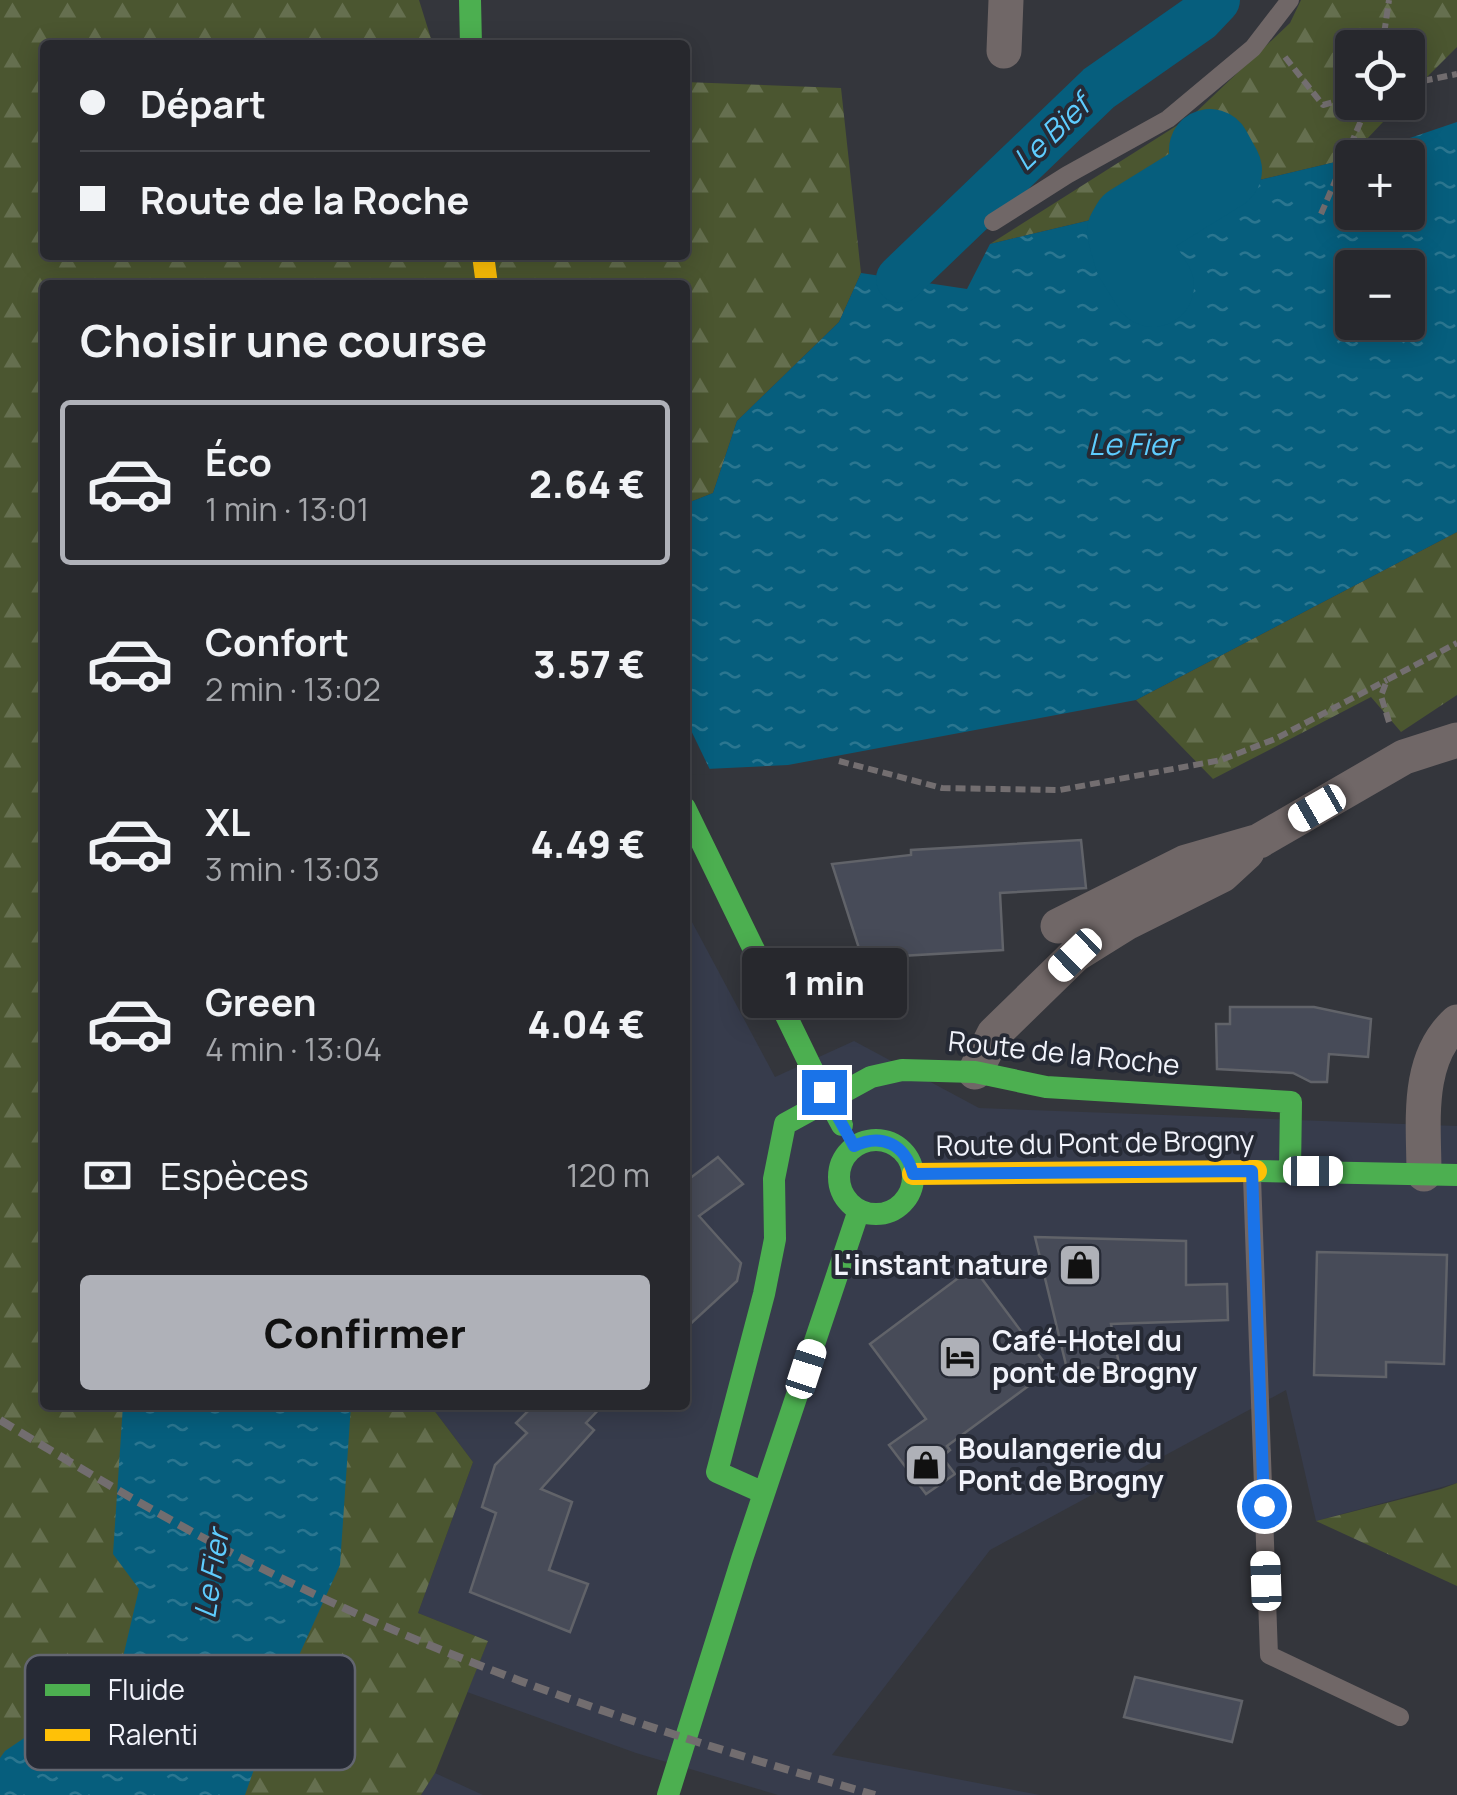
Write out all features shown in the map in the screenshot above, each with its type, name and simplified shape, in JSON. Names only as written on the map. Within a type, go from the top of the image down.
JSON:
[{"type":"main road","points":[[470,0],[471,40]]},
{"type":"main road","points":[[690,818],[812,1072],[854,1146]]},
{"type":"main road","name":"Route de la Roche","points":[[764,1493],[718,1472],[776,1239],[774,1179],[785,1124],[871,1077],[902,1070],[975,1072],[1046,1087],[1291,1102],[1290,1171]]},
{"type":"main road","points":[[866,1141],[892,1143],[903,1151],[913,1174],[911,1190],[902,1203],[889,1212],[873,1214],[846,1200],[838,1172],[844,1157],[854,1146],[866,1141]]},
{"type":"main road","name":"Route du Pont de Brogny","points":[[913,1174],[1290,1171],[1441,1175]]},
{"type":"main road","points":[[668,1795],[859,1210]]},
{"type":"street","points":[[1004,51],[1006,0]]},
{"type":"street","points":[[975,1072],[994,1034],[1075,955],[1128,922],[1222,874],[1259,841],[1404,757],[1457,740]]},
{"type":"street","points":[[1058,926],[1186,862],[1259,841]]},
{"type":"street","points":[[1441,1175],[1426,1080],[1440,1042],[1457,1022]]},
{"type":"lane","points":[[993,222],[1168,119],[1252,48],[1290,0]]},
{"type":"lane","points":[[1252,1171],[1269,1656],[1400,1717]]},
{"type":"path","points":[[1385,30],[1390,0]]},
{"type":"path","points":[[1265,32],[1323,105],[1335,102]]},
{"type":"path","points":[[1425,81],[1457,74]]},
{"type":"path","points":[[1322,214],[1361,120]]},
{"type":"path","points":[[839,761],[942,788],[1060,790],[1221,760],[1276,739],[1457,643]]},
{"type":"path","points":[[1387,680],[1382,696],[1393,738],[1404,757]]},
{"type":"shaded area","points":[[690,918],[775,1077],[854,1041],[979,1108],[1457,1126],[1457,1483],[1316,1521],[1286,1390],[990,1550],[832,1755],[1040,1795],[778,1795],[636,1753],[467,1692],[488,1641],[418,1613],[473,1462],[434,1410],[690,1410]]},
{"type":"shaded area","points":[[435,1773],[483,1795],[421,1795]]},
{"type":"green space","points":[[0,0],[419,0],[431,40],[40,40],[40,260],[690,260],[690,82],[841,88],[861,273],[839,322],[737,421],[713,493],[690,502],[690,280],[40,280],[40,1410],[434,1410],[473,1462],[418,1613],[488,1641],[435,1773],[421,1795],[0,1795]]},
{"type":"green space","points":[[1301,0],[1457,0],[1457,47],[1425,79],[1425,30],[1335,30],[1335,120],[1385,120],[1366,140],[1335,140],[1335,162],[990,244],[1192,116],[1290,23]]},
{"type":"green space","points":[[1457,532],[1457,695],[1401,732],[1371,697],[1213,779],[1136,700]]},
{"type":"green space","points":[[1457,1483],[1457,1586],[1316,1521],[1441,1489]]},
{"type":"water","name":"Le Fier","points":[[1457,122],[1457,532],[1136,700],[788,765],[690,770],[690,502],[713,493],[737,421],[839,322],[861,273],[967,289],[990,244],[1335,162],[1335,230],[1425,230],[1425,140],[1404,140]]},
{"type":"water","name":"Le Fier","points":[[123,1410],[351,1410],[340,1565],[299,1655],[123,1655],[139,1589],[113,1554]]},
{"type":"water","name":"Le Fier","points":[[25,1737],[25,1770],[254,1770],[245,1795],[0,1795],[0,1758]]},
{"type":"pier","points":[[690,728],[712,774],[690,775]]},
{"type":"building","points":[[1081,840],[1086,888],[1000,893],[1003,950],[901,956],[901,960],[864,964],[832,864],[911,855],[911,850]]},
{"type":"building","points":[[1230,1007],[1314,1007],[1371,1019],[1368,1057],[1329,1054],[1327,1082],[1311,1082],[1293,1073],[1217,1069],[1216,1024],[1230,1024]]},
{"type":"building","points":[[718,1157],[743,1184],[699,1216],[741,1263],[737,1281],[690,1324],[690,1178]]},
{"type":"building","points":[[1035,1237],[1186,1241],[1186,1285],[1227,1284],[1228,1320],[1111,1324],[1119,1364],[1068,1373]]},
{"type":"building","points":[[1317,1252],[1447,1255],[1444,1364],[1386,1362],[1386,1377],[1314,1375]]},
{"type":"building","name":"Café-Hotel du pont de Brogny","points":[[973,1267],[1050,1370],[947,1446],[950,1450],[942,1457],[955,1474],[926,1494],[889,1445],[926,1419],[870,1344]]},
{"type":"building","points":[[529,1410],[598,1410],[586,1423],[594,1430],[541,1489],[572,1502],[549,1570],[588,1584],[570,1632],[470,1592],[496,1513],[482,1507],[495,1465],[527,1433],[516,1423]]},
{"type":"building","points":[[1135,1677],[1242,1701],[1232,1742],[1124,1717]]},
{"type":"waterway","name":"Le Bief","points":[[900,279],[1099,88],[1199,18],[1216,0]]},
{"type":"waterway","points":[[1153,286],[1135,257],[1128,232],[1132,225],[1221,170],[1210,150]]},
{"type":"railway","points":[[0,1420],[242,1558],[422,1642],[646,1725],[875,1795]]},
{"type":"traffic: fast","points":[[470,0],[471,40]]},
{"type":"traffic: fast","points":[[690,818],[813,1071]]},
{"type":"traffic: fast","points":[[764,1493],[717,1472],[775,1239],[774,1179],[785,1124],[871,1077],[902,1070],[975,1072],[1046,1087],[1291,1102],[1290,1171]]},
{"type":"traffic: fast","points":[[813,1071],[842,1125]]},
{"type":"traffic: fast","points":[[876,1140],[902,1151],[913,1177],[902,1203],[876,1214],[850,1203],[839,1177],[850,1151],[876,1140]]},
{"type":"traffic: fast","points":[[1256,1171],[1457,1175]]},
{"type":"traffic: fast","points":[[668,1795],[859,1210]]},
{"type":"traffic: slow","points":[[484,260],[486,280]]},
{"type":"traffic: slow","points":[[913,1174],[1256,1171]]},
{"type":"place","name":"L'instant nature","points":[[1080,1265]]},
{"type":"place","name":"Café-Hotel du pont de Brogny","points":[[960,1357]]},
{"type":"place","name":"Boulangerie du Pont de Brogny","points":[[926,1465]]},
{"type":"route","points":[[824,1092],[854,1146],[866,1141],[892,1143],[903,1151],[913,1174],[1252,1171],[1264,1506]]}]
